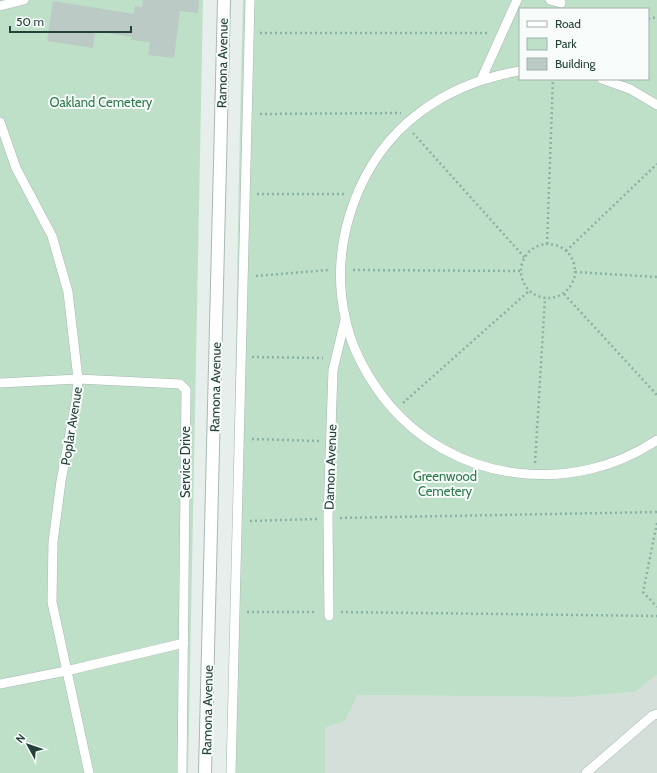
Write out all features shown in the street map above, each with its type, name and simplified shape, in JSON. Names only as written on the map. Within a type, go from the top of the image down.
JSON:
[{"type":"street","name":"Ramona Avenue","points":[[205,773],[224,0]]},
{"type":"lane","points":[[0,6],[24,0]]},
{"type":"lane","points":[[231,773],[250,0]]},
{"type":"lane","points":[[481,80],[517,0]]},
{"type":"lane","points":[[550,0],[561,4]]},
{"type":"lane","points":[[519,71],[481,80],[449,94],[419,112],[386,145],[374,162],[356,194],[344,233],[342,297],[345,319],[355,349],[369,378],[394,411],[412,428],[438,447],[469,462],[501,472],[534,476],[566,474],[598,468],[628,457],[657,440]]},
{"type":"lane","points":[[605,80],[630,89],[657,105]]},
{"type":"lane","name":"Poplar Avenue","points":[[0,122],[16,168],[52,236],[68,292],[78,379],[76,401],[61,482],[53,542],[52,602],[89,773]]},
{"type":"lane","name":"Damon Avenue","points":[[329,614],[328,518],[333,370],[345,319]]},
{"type":"lane","name":"Service Drive","points":[[0,383],[78,379],[180,384],[186,390],[182,773]]},
{"type":"lane","points":[[0,684],[184,643]]},
{"type":"lane","points":[[586,773],[652,716],[657,714]]},
{"type":"path","points":[[249,33],[502,33]]},
{"type":"path","points":[[547,244],[554,80]]},
{"type":"path","points":[[247,114],[419,112]]},
{"type":"path","points":[[406,124],[525,258]]},
{"type":"path","points":[[566,252],[657,164]]},
{"type":"path","points":[[245,194],[356,194]]},
{"type":"path","points":[[547,244],[555,245],[564,249],[566,252],[570,255],[574,263],[575,272],[574,281],[569,289],[564,294],[554,298],[536,296],[529,291],[524,284],[521,266],[530,251],[538,246],[547,244]]},
{"type":"path","points":[[243,276],[342,270],[521,271]]},
{"type":"path","points":[[575,272],[657,277]]},
{"type":"path","points":[[394,411],[529,291]]},
{"type":"path","points":[[564,294],[657,395]]},
{"type":"path","points":[[534,476],[545,298]]},
{"type":"path","points":[[241,357],[336,358]]},
{"type":"path","points":[[239,439],[330,441]]},
{"type":"path","points":[[237,521],[657,512]]},
{"type":"path","points":[[657,523],[643,592],[657,607]]},
{"type":"path","points":[[235,612],[657,616]]},
{"type":"shaded area","points":[[657,675],[657,773],[325,773],[325,728],[345,721],[358,695],[573,697],[635,692]]},
{"type":"green space","name":"Oakland Cemetery","points":[[0,0],[203,0],[188,773],[0,773]]},
{"type":"green space","name":"Greenwood Cemetery","points":[[243,0],[657,0],[657,675],[635,692],[573,697],[358,695],[345,721],[325,728],[325,773],[226,773]]},
{"type":"building","points":[[143,0],[199,0],[198,13],[180,11],[174,58],[148,55],[150,42],[131,40],[132,37],[95,31],[93,48],[47,41],[53,1],[134,14],[135,6],[142,7]]}]
